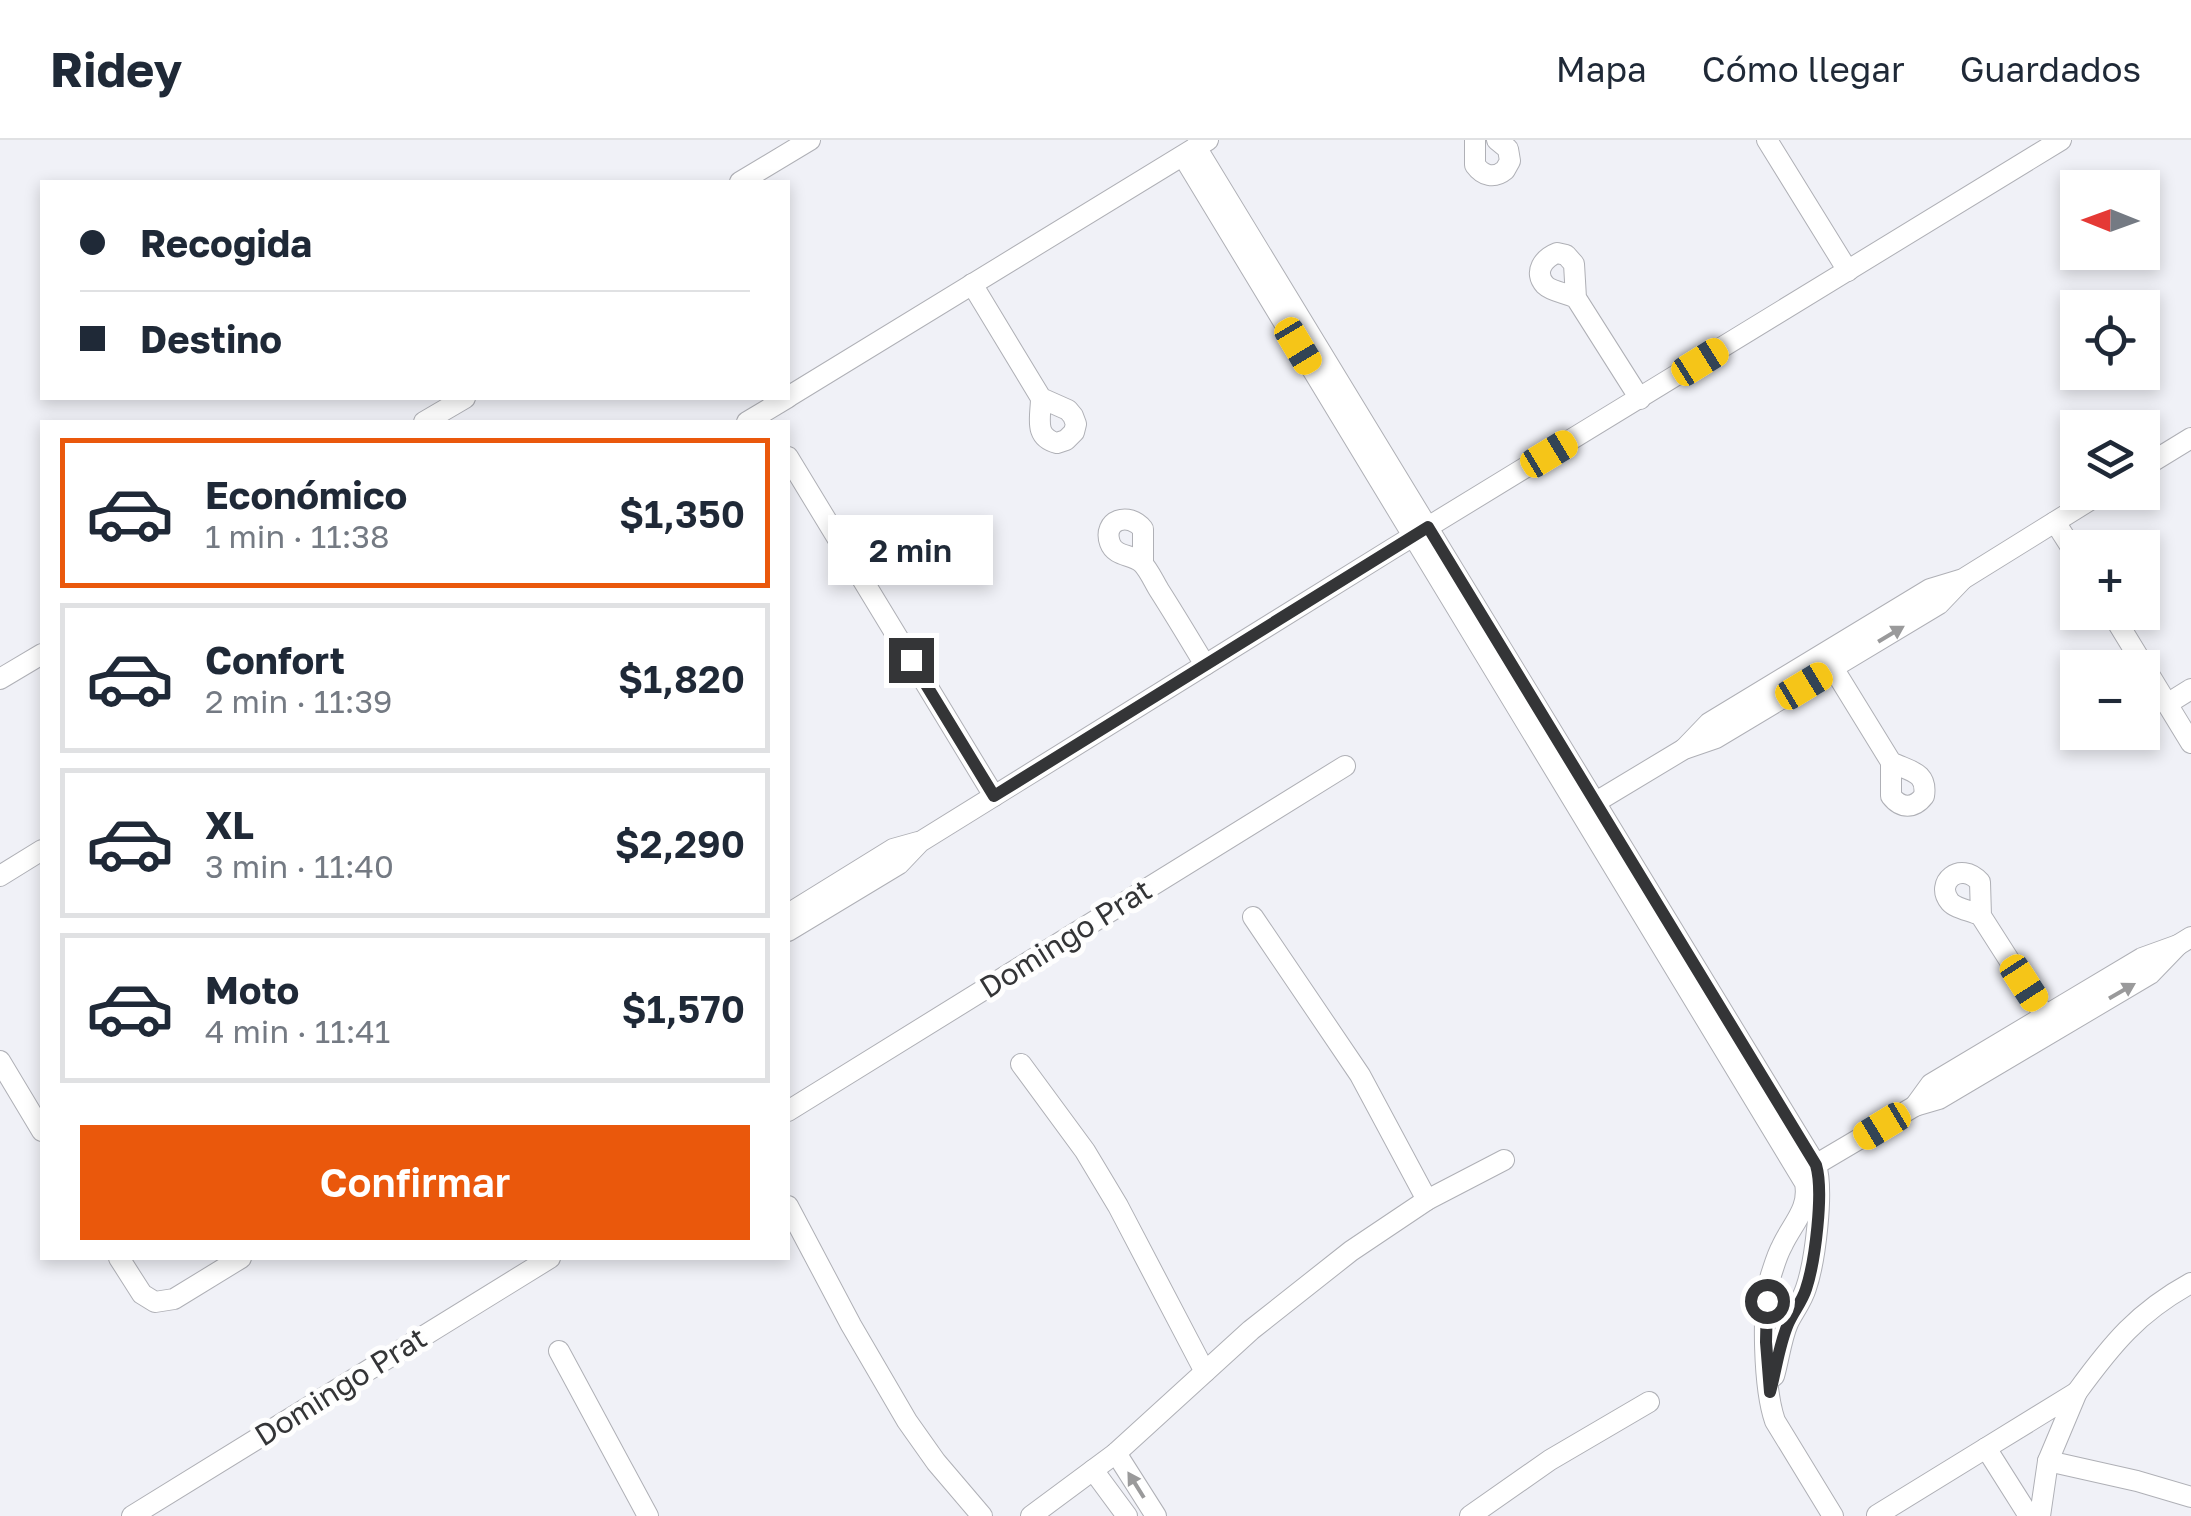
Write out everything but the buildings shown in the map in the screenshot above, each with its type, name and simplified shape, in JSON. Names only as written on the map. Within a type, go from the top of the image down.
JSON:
[{"type":"street","points":[[743,180],[810,140]]},
{"type":"street","points":[[1475,140],[1476,165],[1492,176],[1501,174],[1510,161],[1508,149],[1497,140]]},
{"type":"street","points":[[1767,140],[1848,271]]},
{"type":"street","points":[[790,924],[900,864],[920,842],[2057,141]]},
{"type":"street","points":[[790,396],[1195,148],[1420,532],[1808,1170],[1820,1177],[1813,1259],[1806,1288],[1788,1323],[1770,1392]]},
{"type":"street","points":[[972,284],[1041,398]]},
{"type":"street","points":[[1576,298],[1640,399]]},
{"type":"street","points":[[427,420],[462,400]]},
{"type":"street","points":[[758,420],[784,400]]},
{"type":"street","points":[[2160,457],[2191,438]]},
{"type":"street","points":[[790,460],[994,796]]},
{"type":"street","points":[[1588,807],[1684,748],[1709,723],[1828,661],[1930,589],[1963,579],[2075,510]]},
{"type":"street","points":[[2056,522],[2061,530]]},
{"type":"street","points":[[1143,564],[1205,664]]},
{"type":"street","points":[[2122,630],[2191,743]]},
{"type":"street","points":[[0,680],[40,655]]},
{"type":"street","points":[[1828,661],[1891,762]]},
{"type":"street","points":[[2166,704],[2191,689]]},
{"type":"street","name":"Domingo Prat","points":[[790,1110],[1344,766]]},
{"type":"street","points":[[0,876],[40,851]]},
{"type":"street","points":[[1982,916],[2050,1023]]},
{"type":"street","points":[[1254,917],[1360,1075],[1427,1200]]},
{"type":"street","points":[[1833,1516],[1775,1422],[1766,1342],[1770,1281],[1782,1244],[1805,1203],[1808,1170],[1915,1106],[1940,1099],[2050,1023],[2150,974],[2185,942]]},
{"type":"street","points":[[0,1060],[40,1122]]},
{"type":"street","points":[[1021,1064],[1118,1206],[1206,1372]]},
{"type":"street","points":[[1031,1516],[1116,1453],[1301,1289],[1351,1251],[1427,1200],[1504,1160]]},
{"type":"street","points":[[790,1210],[907,1421],[982,1516]]},
{"type":"street","points":[[121,1260],[142,1294],[156,1302],[174,1299],[238,1260]]},
{"type":"street","name":"Domingo Prat","points":[[132,1516],[547,1260]]},
{"type":"street","points":[[2040,1516],[2048,1463],[2077,1392],[2135,1320],[2191,1283]]},
{"type":"street","points":[[559,1351],[648,1516]]},
{"type":"street","points":[[1877,1515],[2077,1392]]},
{"type":"street","points":[[1470,1516],[1550,1460],[1648,1402]]},
{"type":"street","points":[[2022,1426],[2048,1463],[2138,1481],[2191,1498]]},
{"type":"street","points":[[1986,1448],[2029,1516]]},
{"type":"street","points":[[1116,1453],[1156,1516]]},
{"type":"street","points":[[2010,1486],[2026,1484],[2048,1463]]},
{"type":"street","points":[[1093,1470],[1127,1516]]},
{"type":"route","points":[[911,660],[994,796],[1428,527],[1816,1165],[1820,1195],[1813,1259],[1806,1288],[1788,1323],[1770,1392],[1767,1301]]}]
